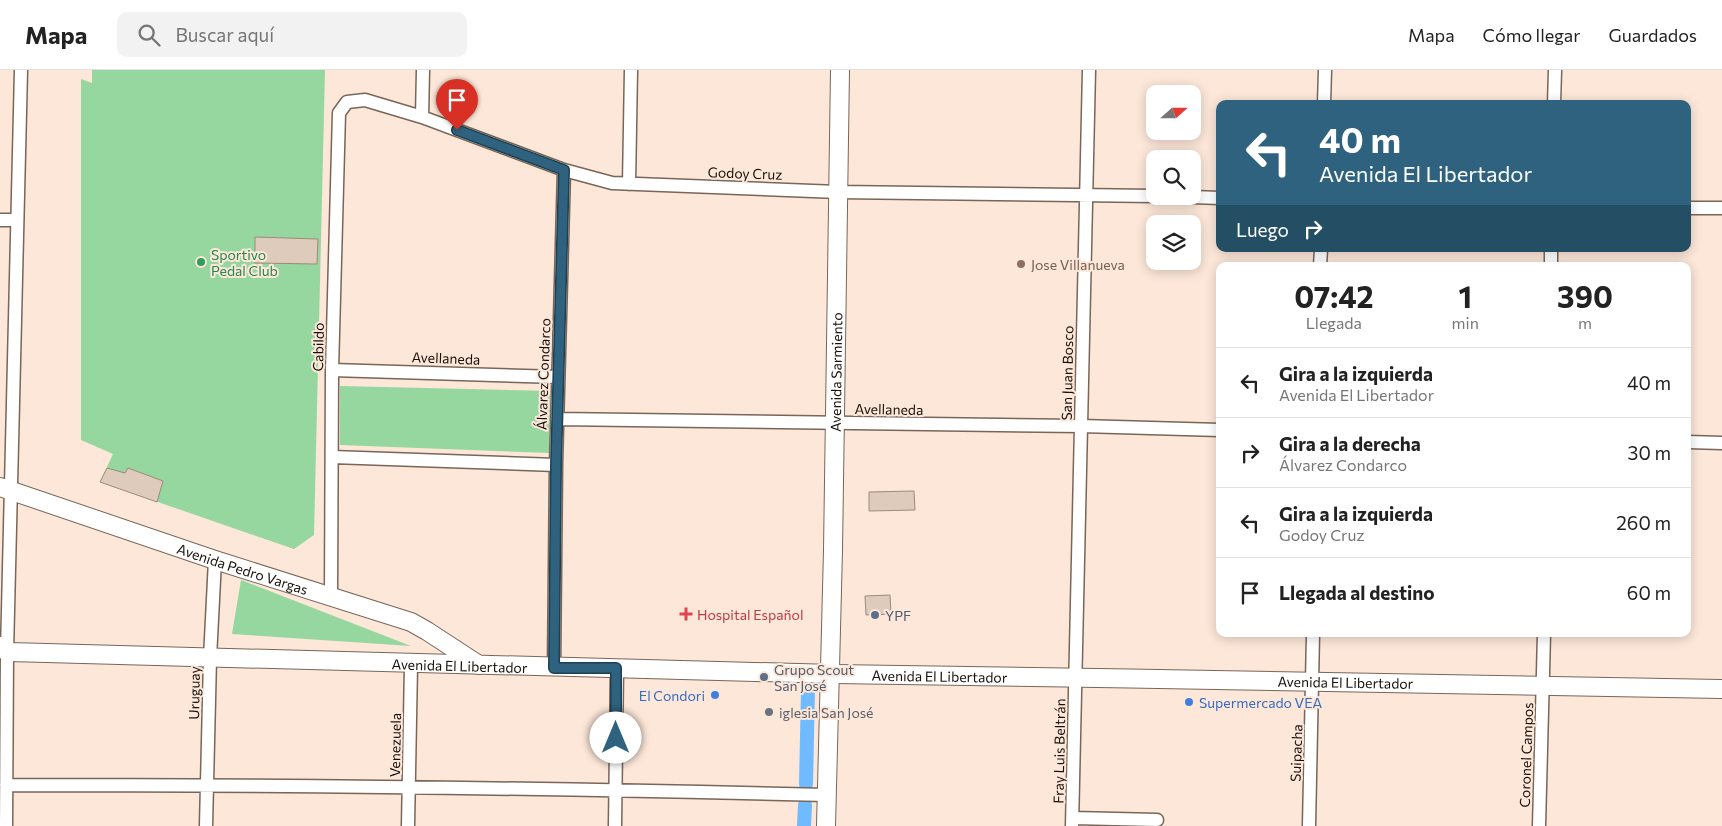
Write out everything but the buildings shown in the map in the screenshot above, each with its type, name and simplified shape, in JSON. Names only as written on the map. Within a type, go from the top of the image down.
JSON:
[{"type":"main road","name":"Avenida Sarmiento","points":[[826,826],[840,70]]},
{"type":"main road","name":"Avenida Pedro Vargas","points":[[6,488],[215,560],[411,622],[427,630],[479,665]]},
{"type":"main road","name":"Avenida El Libertador","points":[[2,653],[411,665],[830,674],[1722,689]]},
{"type":"street","points":[[6,826],[2,653],[6,488],[17,220],[20,70]]},
{"type":"street","points":[[422,117],[424,70]]},
{"type":"street","points":[[629,184],[631,70]]},
{"type":"street","name":"San Juan Bosco","points":[[1076,678],[1089,70]]},
{"type":"street","points":[[1324,70],[1324,100]]},
{"type":"street","points":[[1554,100],[1555,70]]},
{"type":"street","name":"Godoy Cruz","points":[[347,102],[365,100],[422,117],[564,170],[612,183],[838,192],[1146,196]]},
{"type":"street","name":"Cabildo","points":[[331,596],[332,370],[339,114],[347,102]]},
{"type":"street","name":"Álvarez Condarco","points":[[554,668],[556,466],[564,170]]},
{"type":"street","points":[[1201,197],[1216,198]]},
{"type":"street","points":[[1691,208],[1722,208]]},
{"type":"street","points":[[0,220],[17,220]]},
{"type":"street","name":"Avellaneda","points":[[332,370],[558,377]]},
{"type":"street","name":"Avellaneda","points":[[557,419],[1081,426],[1216,430]]},
{"type":"street","points":[[1691,442],[1722,443]]},
{"type":"street","points":[[332,457],[556,466]]},
{"type":"street","name":"Uruguay","points":[[206,826],[210,658],[215,560]]},
{"type":"street","name":"Suipacha","points":[[1309,826],[1313,637]]},
{"type":"street","name":"Coronel Campos","points":[[1539,826],[1544,637]]},
{"type":"street","name":"Venezuela","points":[[408,826],[411,665]]},
{"type":"street","points":[[615,826],[616,668]]},
{"type":"street","name":"Fray Luis Beltrán","points":[[1072,822],[1076,678]]},
{"type":"street","points":[[6,785],[616,789],[826,795]]},
{"type":"street","points":[[1072,822],[1157,820]]},
{"type":"green space","name":"Sportivo Pedal Club","points":[[92,70],[325,70],[314,535],[294,549],[100,482],[113,454],[81,440],[81,79],[92,83]]},
{"type":"green space","points":[[340,386],[550,391],[549,453],[340,445]]},
{"type":"green space","points":[[241,580],[411,646],[232,634]]},
{"type":"waterway","points":[[806,784],[808,690]]},
{"type":"waterway","points":[[804,826],[805,805]]},
{"type":"place","name":"Sportivo Pedal Club","points":[[201,262]]},
{"type":"place","name":"Jose Villanueva","points":[[1021,264]]},
{"type":"place","name":"Hospital Español","points":[[686,614]]},
{"type":"place","name":"YPF","points":[[875,615]]},
{"type":"place","name":"Grupo Scout San José","points":[[764,677]]},
{"type":"place","name":"El Condori","points":[[715,695]]},
{"type":"place","name":"Supermercado VEA","points":[[1189,702]]},
{"type":"place","name":"iglesia San José","points":[[769,712]]},
{"type":"route","points":[[457,130],[564,170],[556,466],[554,668],[616,668],[616,738]]}]
